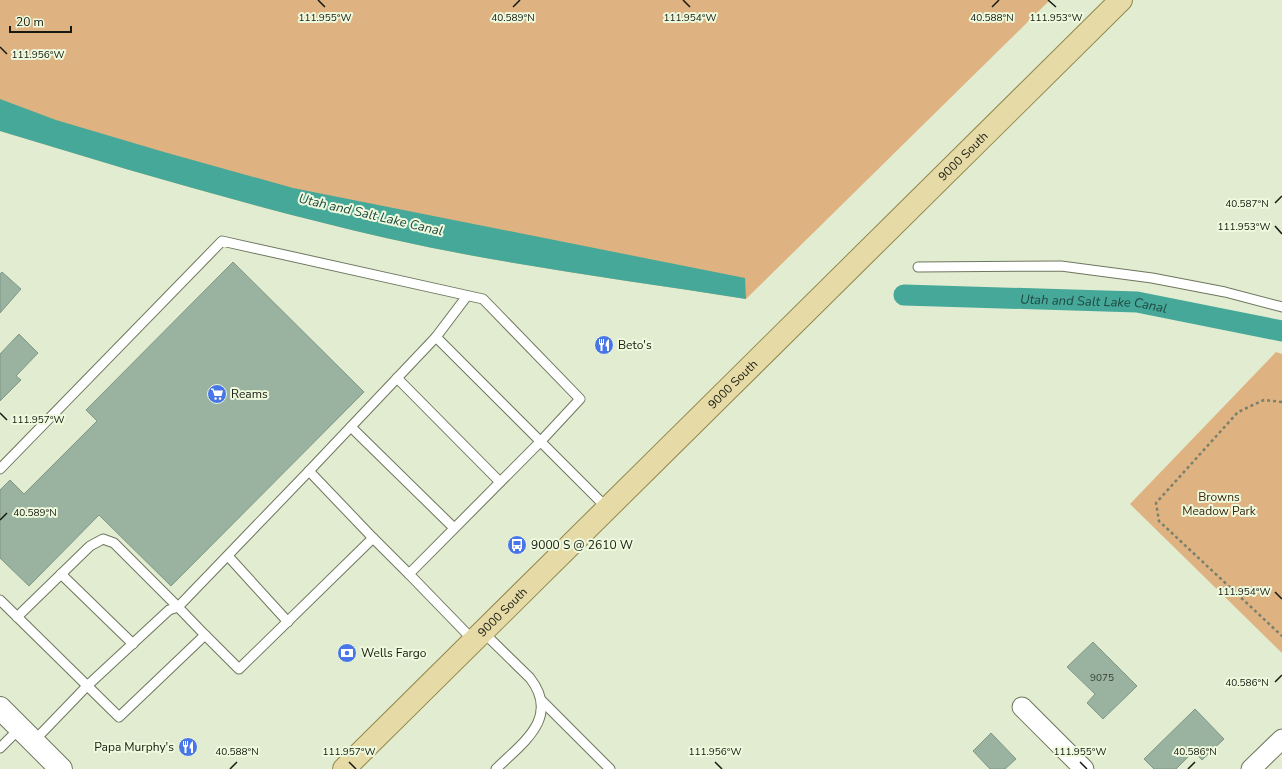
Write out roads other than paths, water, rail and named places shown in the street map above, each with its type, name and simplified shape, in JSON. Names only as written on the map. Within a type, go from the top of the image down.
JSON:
[{"type":"main road","name":"9000 South","points":[[344,769],[1121,0]]},
{"type":"main road","points":[[0,708],[61,769]]},
{"type":"street","points":[[1022,707],[1084,769]]},
{"type":"street","points":[[1251,769],[1282,739]]},
{"type":"lane","points":[[0,469],[222,241],[482,299],[580,399],[541,441],[409,574]]},
{"type":"lane","points":[[918,267],[1061,266],[1152,278],[1225,292],[1282,307]]},
{"type":"lane","points":[[0,748],[27,735],[88,686],[169,610],[178,607],[436,337],[467,296]]},
{"type":"lane","points":[[436,337],[608,509]]},
{"type":"lane","points":[[397,378],[500,482]]},
{"type":"lane","points":[[350,427],[454,528]]},
{"type":"lane","points":[[309,471],[409,574],[478,637],[536,684],[542,701],[542,710],[536,729],[496,769]]},
{"type":"lane","points":[[17,616],[90,546],[103,539],[114,542],[239,670],[373,538]]},
{"type":"lane","points":[[228,556],[288,622]]},
{"type":"lane","points":[[61,574],[133,644]]},
{"type":"lane","points":[[0,600],[118,717],[205,635]]},
{"type":"lane","points":[[542,701],[610,769]]},
{"type":"water","points":[[0,99],[56,120],[293,188],[745,278],[746,299],[566,272],[431,248],[288,214],[144,174],[0,131]]},
{"type":"waterway","name":"Utah and Salt Lake Canal","points":[[904,295],[1137,302],[1282,331]]},
{"type":"place","name":"Beto's","points":[[604,345]]},
{"type":"place","name":"Reams","points":[[217,394]]},
{"type":"place","name":"9000 S @ 2610 W","points":[[517,545]]},
{"type":"place","name":"Wells Fargo","points":[[347,653]]},
{"type":"place","name":"Papa Murphy's","points":[[188,747]]},
{"type":"park label","name":"Browns Meadow Park","points":[[1219,504]]}]
